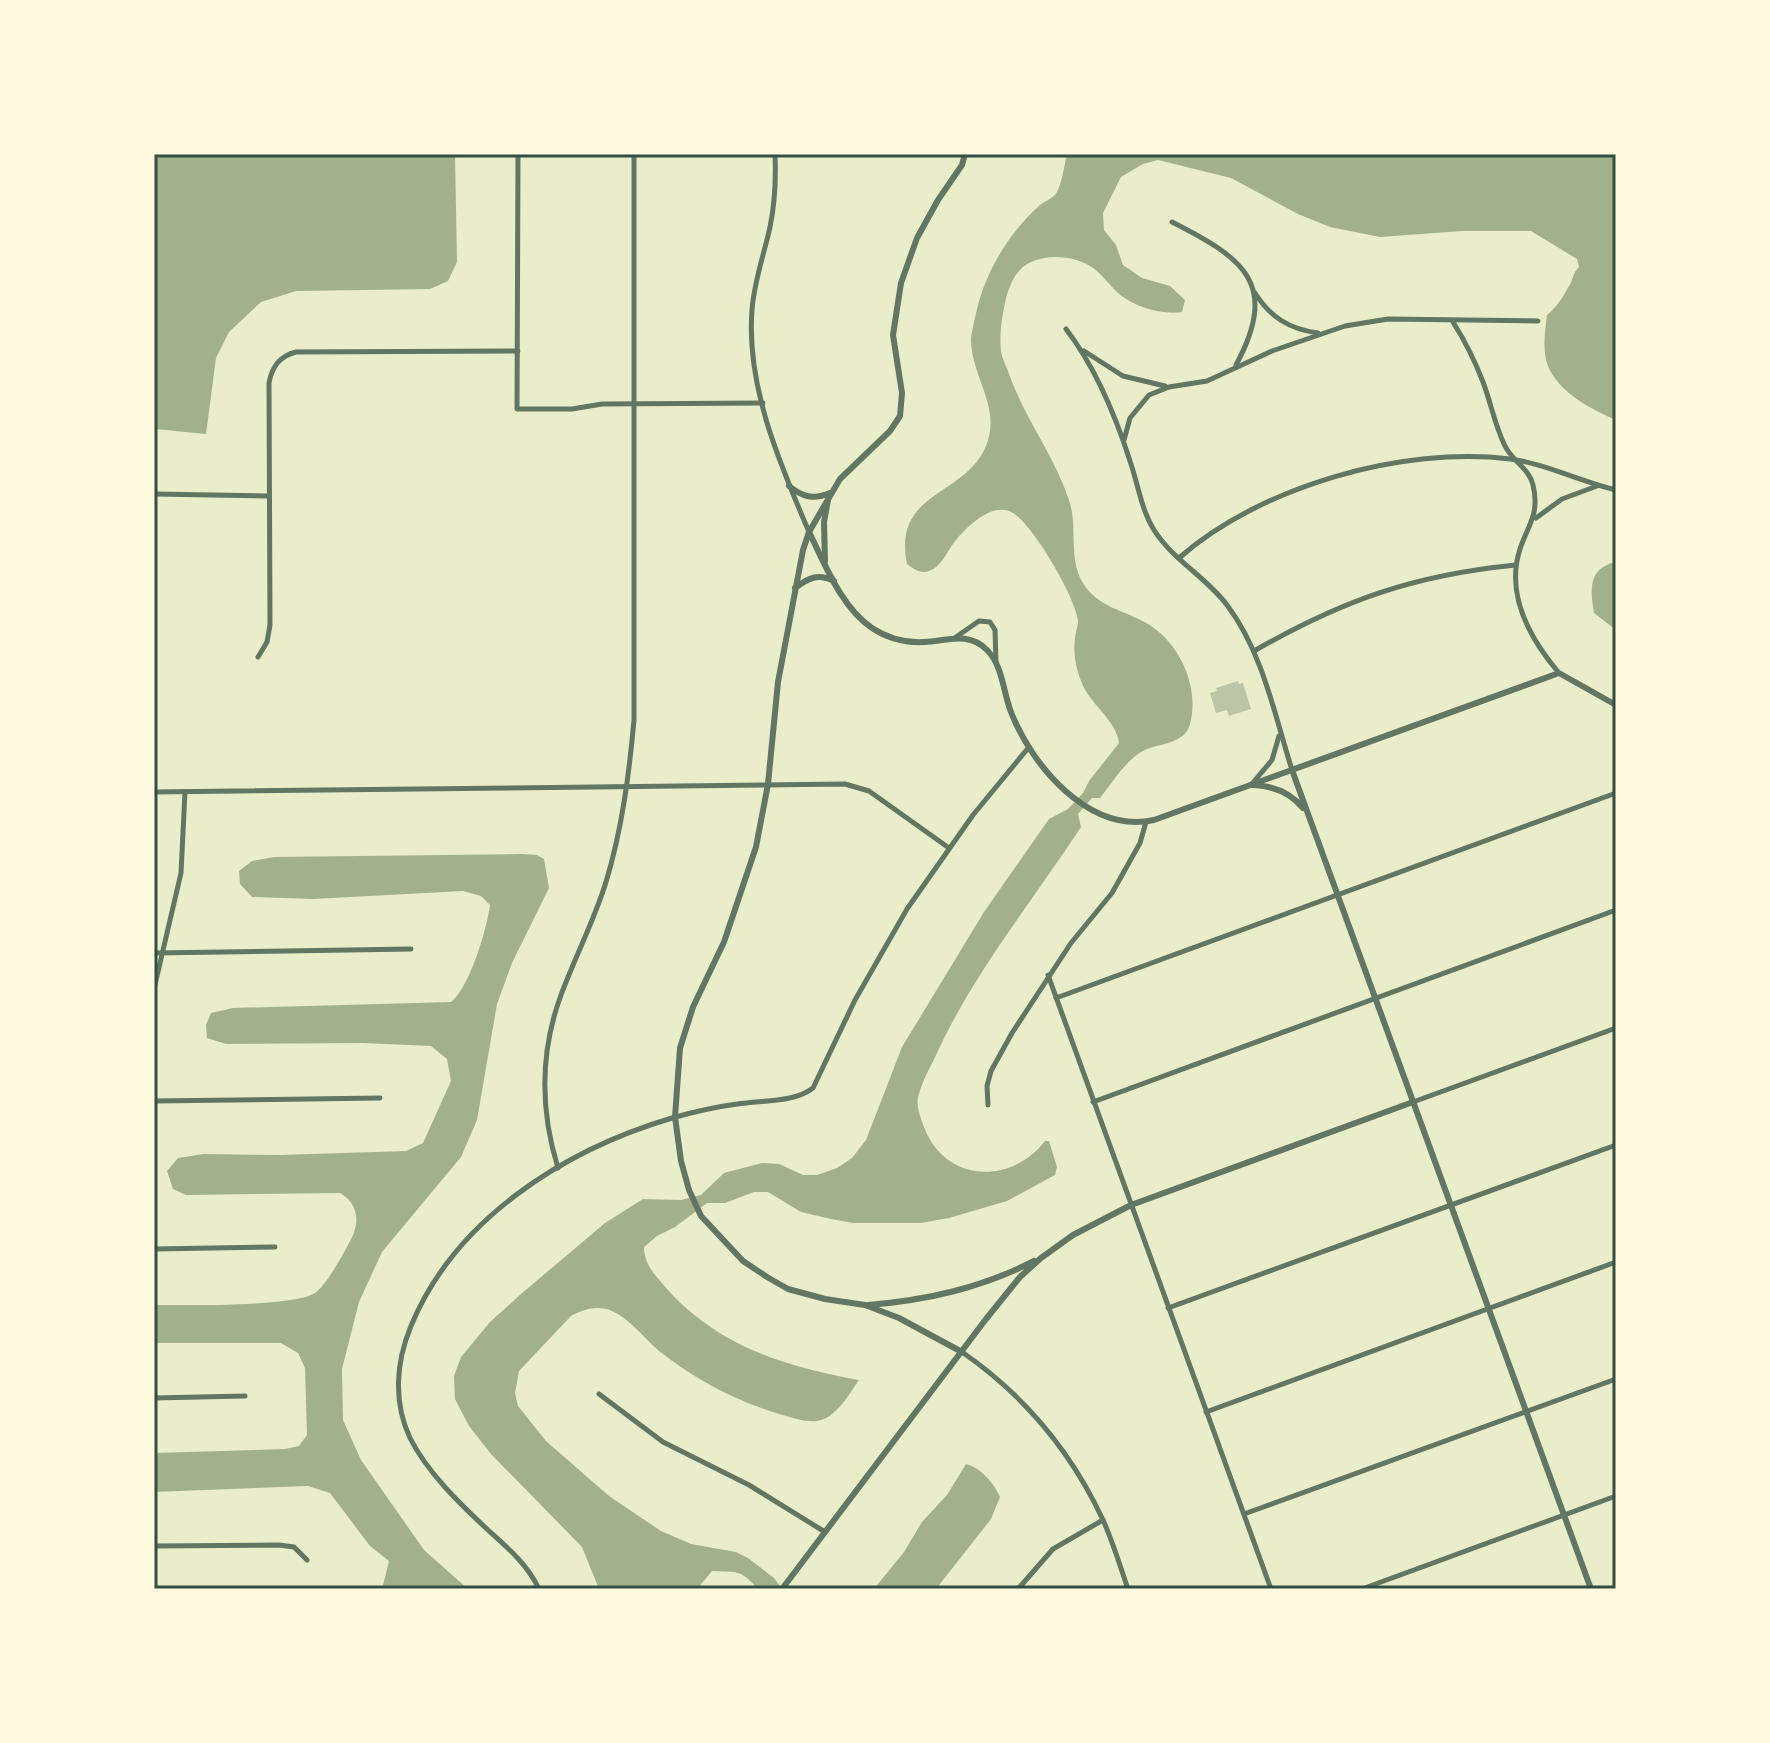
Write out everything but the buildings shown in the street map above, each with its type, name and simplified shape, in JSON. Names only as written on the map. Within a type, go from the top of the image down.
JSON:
[{"type":"street","points":[[518,154],[517,409],[572,409],[602,404],[763,403]]},
{"type":"street","points":[[558,1168],[545,1107],[549,1035],[562,992],[606,882],[628,785],[634,720],[634,154]]},
{"type":"street","points":[[775,154],[772,217],[752,310],[753,350],[763,403],[789,486],[809,532],[834,581],[864,622],[881,632],[915,642],[956,637],[978,643],[996,662]]},
{"type":"street","points":[[965,154],[962,165],[917,238],[901,283],[893,335],[902,393],[900,416],[890,431],[850,467],[830,493],[809,532],[778,682],[768,784],[756,847],[739,904],[693,1007],[683,1038],[677,1066],[675,1117],[681,1161],[701,1216],[743,1261],[788,1289],[865,1305],[918,1327],[962,1352],[996,1377],[1036,1416],[1071,1462],[1103,1520],[1128,1589]]},
{"type":"street","points":[[1172,222],[1225,251],[1242,267],[1254,292],[1280,322],[1321,334]]},
{"type":"street","points":[[1235,366],[1251,336],[1256,306],[1254,292]]},
{"type":"street","points":[[1123,441],[1130,418],[1141,401],[1169,387],[1207,381],[1235,366],[1345,326],[1388,319],[1538,321]]},
{"type":"street","points":[[1452,321],[1472,357],[1500,436],[1513,459],[1530,475],[1535,519],[1519,551],[1516,565],[1522,614],[1534,640],[1559,673],[1616,705]]},
{"type":"street","points":[[1066,329],[1080,348],[1104,394],[1123,441],[1141,501],[1154,529],[1225,602],[1254,651],[1292,770],[1591,1589]]},
{"type":"street","points":[[1080,348],[1123,376],[1169,387]]},
{"type":"street","points":[[258,657],[267,642],[270,625],[270,375],[277,362],[296,352],[518,351]]},
{"type":"street","points":[[1179,558],[1211,534],[1257,508],[1341,476],[1406,461],[1458,457],[1513,459],[1616,490]]},
{"type":"street","points":[[789,486],[807,497],[830,493]]},
{"type":"street","points":[[1535,519],[1562,499],[1599,486]]},
{"type":"street","points":[[826,564],[824,522],[830,493]]},
{"type":"street","points":[[154,494],[269,496]]},
{"type":"street","points":[[1254,651],[1316,616],[1376,592],[1439,576],[1516,565]]},
{"type":"street","points":[[795,588],[812,577],[826,577],[834,581]]},
{"type":"street","points":[[956,637],[975,623],[990,622],[995,630],[996,662],[1010,710],[1029,747],[1046,771],[1072,795],[1109,819],[1132,823],[1146,822],[1559,673]]},
{"type":"street","points":[[1250,785],[1272,760],[1280,731]]},
{"type":"street","points":[[539,1589],[518,1556],[457,1499],[417,1449],[401,1411],[398,1379],[405,1339],[420,1303],[451,1255],[491,1214],[558,1168],[609,1141],[675,1117],[800,1096],[813,1088],[881,952],[949,848],[1029,747]]},
{"type":"street","points":[[154,792],[834,783],[861,787],[949,848]]},
{"type":"street","points":[[1250,785],[1285,792],[1308,813]]},
{"type":"street","points":[[154,989],[183,858],[185,792]]},
{"type":"street","points":[[1056,998],[1616,793]]},
{"type":"street","points":[[988,1105],[987,1086],[991,1071],[1048,975],[1112,893],[1140,843],[1146,822]]},
{"type":"street","points":[[1093,1102],[1616,910]]},
{"type":"street","points":[[154,953],[411,949]]},
{"type":"street","points":[[1048,975],[1271,1589]]},
{"type":"street","points":[[782,1589],[1020,1277],[1073,1235],[1131,1205],[1616,1028]]},
{"type":"street","points":[[154,1101],[380,1098]]},
{"type":"street","points":[[1168,1308],[1616,1145]]},
{"type":"street","points":[[154,1249],[275,1247]]},
{"type":"street","points":[[865,1305],[926,1299],[960,1291],[1013,1272],[1041,1258]]},
{"type":"street","points":[[1206,1412],[1616,1262]]},
{"type":"street","points":[[1244,1514],[1616,1379]]},
{"type":"street","points":[[599,1394],[663,1442],[749,1485],[825,1532]]},
{"type":"street","points":[[154,1398],[245,1396]]},
{"type":"street","points":[[1362,1589],[1616,1496]]},
{"type":"street","points":[[1018,1589],[1053,1549],[1103,1520]]},
{"type":"street","points":[[154,1546],[279,1545],[294,1547],[307,1560]]},
{"type":"shaded area","points":[[154,154],[455,154],[457,262],[448,281],[430,289],[296,291],[261,302],[229,332],[216,358],[206,434],[155,429]]},
{"type":"shaded area","points":[[1067,154],[1616,154],[1616,420],[1568,392],[1548,366],[1545,347],[1547,315],[1562,298],[1579,267],[1577,259],[1531,231],[1462,231],[1380,237],[1330,227],[1298,214],[1231,178],[1158,160],[1143,164],[1121,177],[1103,213],[1104,230],[1116,245],[1123,265],[1142,278],[1170,286],[1185,300],[1182,312],[1157,311],[1133,303],[1119,294],[1093,268],[1071,259],[1045,258],[1029,263],[1020,270],[1010,286],[1005,303],[1000,345],[1023,406],[1069,500],[1078,574],[1096,598],[1159,632],[1178,654],[1190,682],[1192,696],[1190,724],[1183,736],[1138,754],[1100,798],[1092,798],[1078,814],[1081,827],[969,994],[919,1092],[919,1112],[924,1127],[947,1159],[963,1168],[980,1172],[997,1171],[1015,1165],[1049,1141],[1057,1167],[1055,1175],[1007,1201],[921,1223],[853,1223],[831,1219],[801,1212],[768,1192],[754,1192],[725,1203],[707,1203],[644,1247],[648,1265],[667,1289],[708,1325],[780,1361],[859,1380],[833,1414],[816,1421],[800,1420],[746,1402],[701,1380],[659,1351],[619,1314],[602,1308],[571,1316],[519,1371],[515,1393],[518,1406],[546,1441],[609,1496],[661,1531],[691,1544],[736,1552],[748,1558],[774,1578],[782,1589],[758,1589],[738,1573],[712,1571],[697,1589],[599,1589],[582,1547],[491,1454],[469,1426],[455,1399],[454,1376],[461,1357],[490,1322],[521,1294],[605,1223],[643,1199],[681,1200],[701,1195],[724,1173],[762,1163],[779,1164],[803,1175],[817,1175],[837,1168],[852,1158],[866,1140],[902,1047],[984,912],[1049,819],[1068,809],[1083,793],[1119,743],[1113,726],[1090,697],[1079,676],[1074,650],[1078,621],[1070,596],[1042,546],[1013,513],[997,510],[974,522],[934,569],[920,571],[907,564],[905,540],[910,522],[920,508],[976,463],[986,446],[990,418],[971,339],[977,309],[993,266],[1009,240],[1029,216],[1057,191]]},
{"type":"shaded area","points":[[1616,562],[1616,630],[1594,613],[1592,588],[1600,569]]},
{"type":"shaded area","points":[[537,855],[544,859],[549,888],[512,963],[497,1004],[477,1120],[461,1157],[382,1252],[359,1302],[342,1369],[343,1420],[361,1460],[424,1550],[468,1589],[382,1589],[389,1561],[370,1546],[330,1493],[308,1486],[154,1492],[154,1453],[285,1449],[299,1446],[307,1435],[305,1368],[298,1353],[281,1343],[154,1343],[154,1305],[263,1303],[303,1298],[315,1293],[325,1282],[342,1257],[356,1223],[353,1206],[340,1193],[186,1195],[173,1189],[167,1171],[178,1158],[203,1154],[406,1151],[423,1143],[451,1081],[447,1059],[431,1046],[226,1044],[207,1038],[206,1025],[211,1013],[233,1008],[451,1002],[471,971],[485,928],[490,905],[481,896],[463,891],[313,899],[252,897],[240,884],[239,871],[252,861],[274,857]]},
{"type":"shaded area","points":[[966,1464],[986,1476],[1000,1497],[991,1519],[936,1589],[874,1589],[904,1552],[922,1522],[947,1495]]}]
